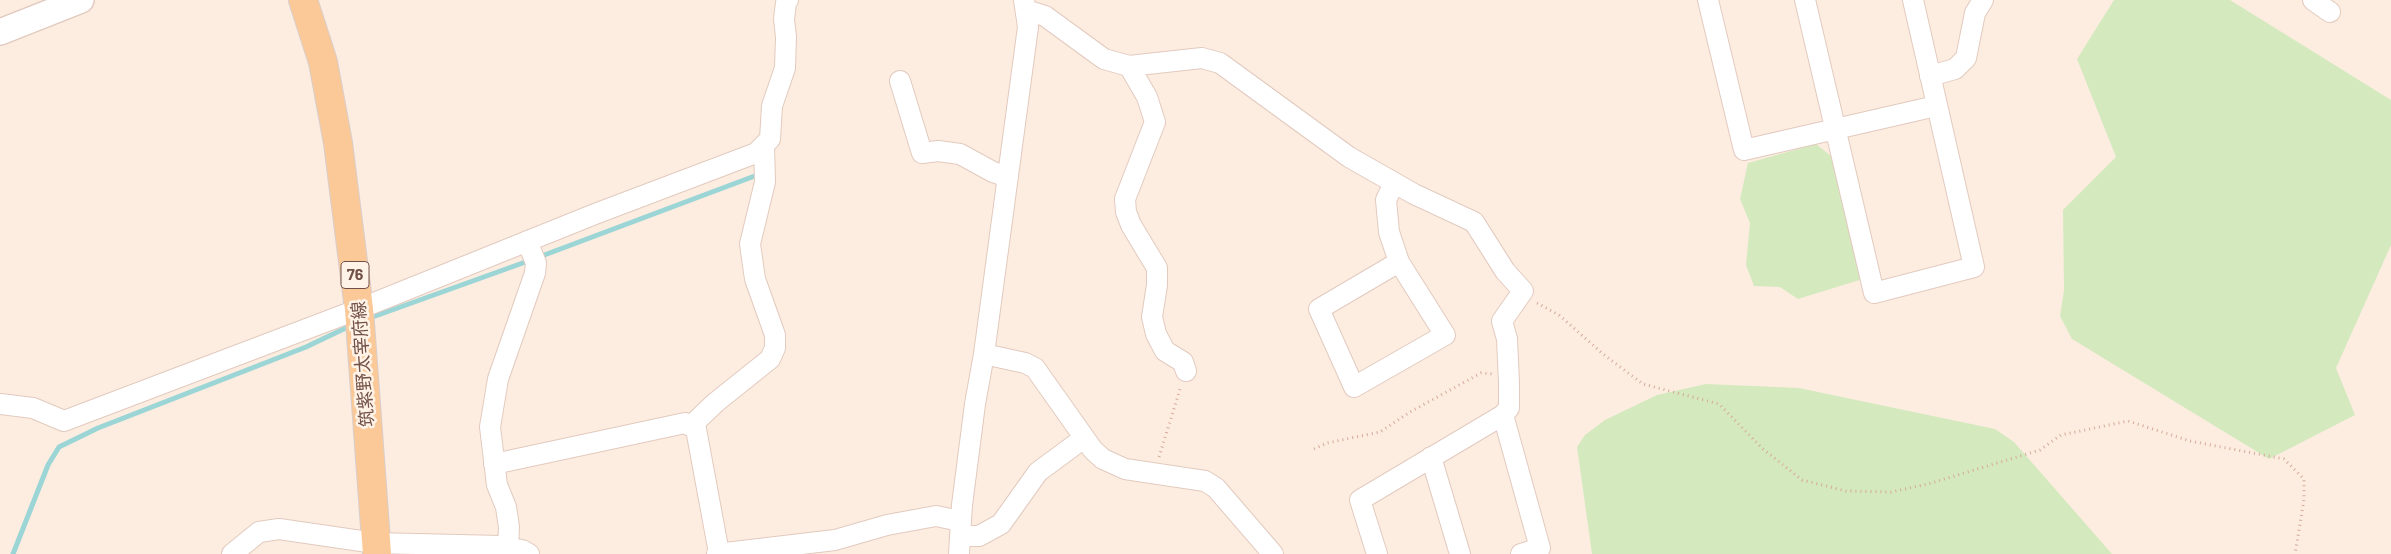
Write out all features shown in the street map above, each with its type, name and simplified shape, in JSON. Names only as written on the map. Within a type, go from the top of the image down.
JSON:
[{"type":"main road","name":"筑紫野太宰府線","points":[[303,0],[324,62],[332,107],[359,309],[376,548]]},
{"type":"street","points":[[0,32],[81,0]]},
{"type":"street","points":[[0,404],[33,408],[64,421],[359,309],[527,241],[756,153],[770,139],[772,106],[785,68],[786,37],[784,19],[788,0]]},
{"type":"street","points":[[1708,0],[1744,150],[1936,106]]},
{"type":"street","points":[[1806,0],[1874,293],[1974,267],[1913,0]]},
{"type":"street","points":[[1930,76],[1956,69],[1966,58],[1975,13],[1983,0]]},
{"type":"street","points":[[2313,0],[2330,12]]},
{"type":"street","points":[[1025,5],[1045,16],[1104,59],[1129,66],[1202,58],[1220,63],[1349,157],[1394,183],[1474,222],[1505,272],[1523,291],[1502,320],[1507,339],[1509,408],[1503,414],[1360,500],[1377,554]]},
{"type":"street","points":[[960,537],[975,404],[984,354],[1028,27],[1025,5]]},
{"type":"street","points":[[1129,66],[1147,97],[1156,122],[1126,199],[1126,212],[1131,225],[1156,268],[1157,285],[1152,317],[1156,334],[1165,351],[1183,362],[1186,371]]},
{"type":"street","points":[[900,81],[922,153],[938,151],[960,154],[993,172],[1008,177]]},
{"type":"street","points":[[691,426],[715,403],[770,359],[775,348],[775,335],[755,278],[750,244],[765,182],[764,145]]},
{"type":"street","points":[[1394,183],[1386,200],[1388,232],[1399,262],[1445,335],[1354,387],[1319,308],[1399,262]]},
{"type":"street","points":[[508,548],[509,527],[506,507],[497,485],[490,427],[498,379],[535,273],[536,263],[527,241]]},
{"type":"street","points":[[984,354],[1025,363],[1036,368],[1084,438],[1093,450],[1103,458],[1125,469],[1205,481],[1216,488],[1273,554]]},
{"type":"street","points":[[1503,414],[1540,548],[1521,554]]},
{"type":"street","points":[[494,464],[685,423],[696,429],[718,554],[835,540],[887,525],[936,516],[960,537],[979,536],[1001,524],[1038,472],[1084,438]]},
{"type":"street","points":[[1431,457],[1460,554]]},
{"type":"street","points":[[232,554],[259,532],[279,529],[376,548],[508,548],[529,554]]},
{"type":"path","points":[[1523,291],[1530,299],[1559,315],[1603,354],[1643,384],[1719,404],[1763,449],[1802,480],[1846,491],[1892,492],[1928,484],[2040,450],[2060,435],[2128,421],[2190,441],[2284,459],[2294,466],[2304,479],[2304,500],[2294,554]]},
{"type":"path","points":[[1154,473],[1186,371]]},
{"type":"path","points":[[1314,449],[1327,443],[1380,432],[1410,412],[1481,373],[1508,374]]},
{"type":"green space","points":[[2114,0],[2230,0],[2391,100],[2391,245],[2336,368],[2355,415],[2269,459],[2072,339],[2060,316],[2064,290],[2063,210],[2116,157],[2077,59]]},
{"type":"green space","points":[[1816,144],[1831,156],[1863,279],[1798,299],[1780,287],[1754,286],[1746,265],[1750,223],[1740,199],[1748,163]]},
{"type":"green space","points":[[1706,384],[1799,388],[1995,429],[2014,442],[2112,554],[1592,554],[1577,447],[1585,435],[1605,420],[1657,395]]},
{"type":"waterway","points":[[539,257],[760,174]]},
{"type":"waterway","points":[[367,319],[531,260]]},
{"type":"waterway","points":[[13,554],[48,465],[59,447],[98,428],[306,347],[352,325]]}]
